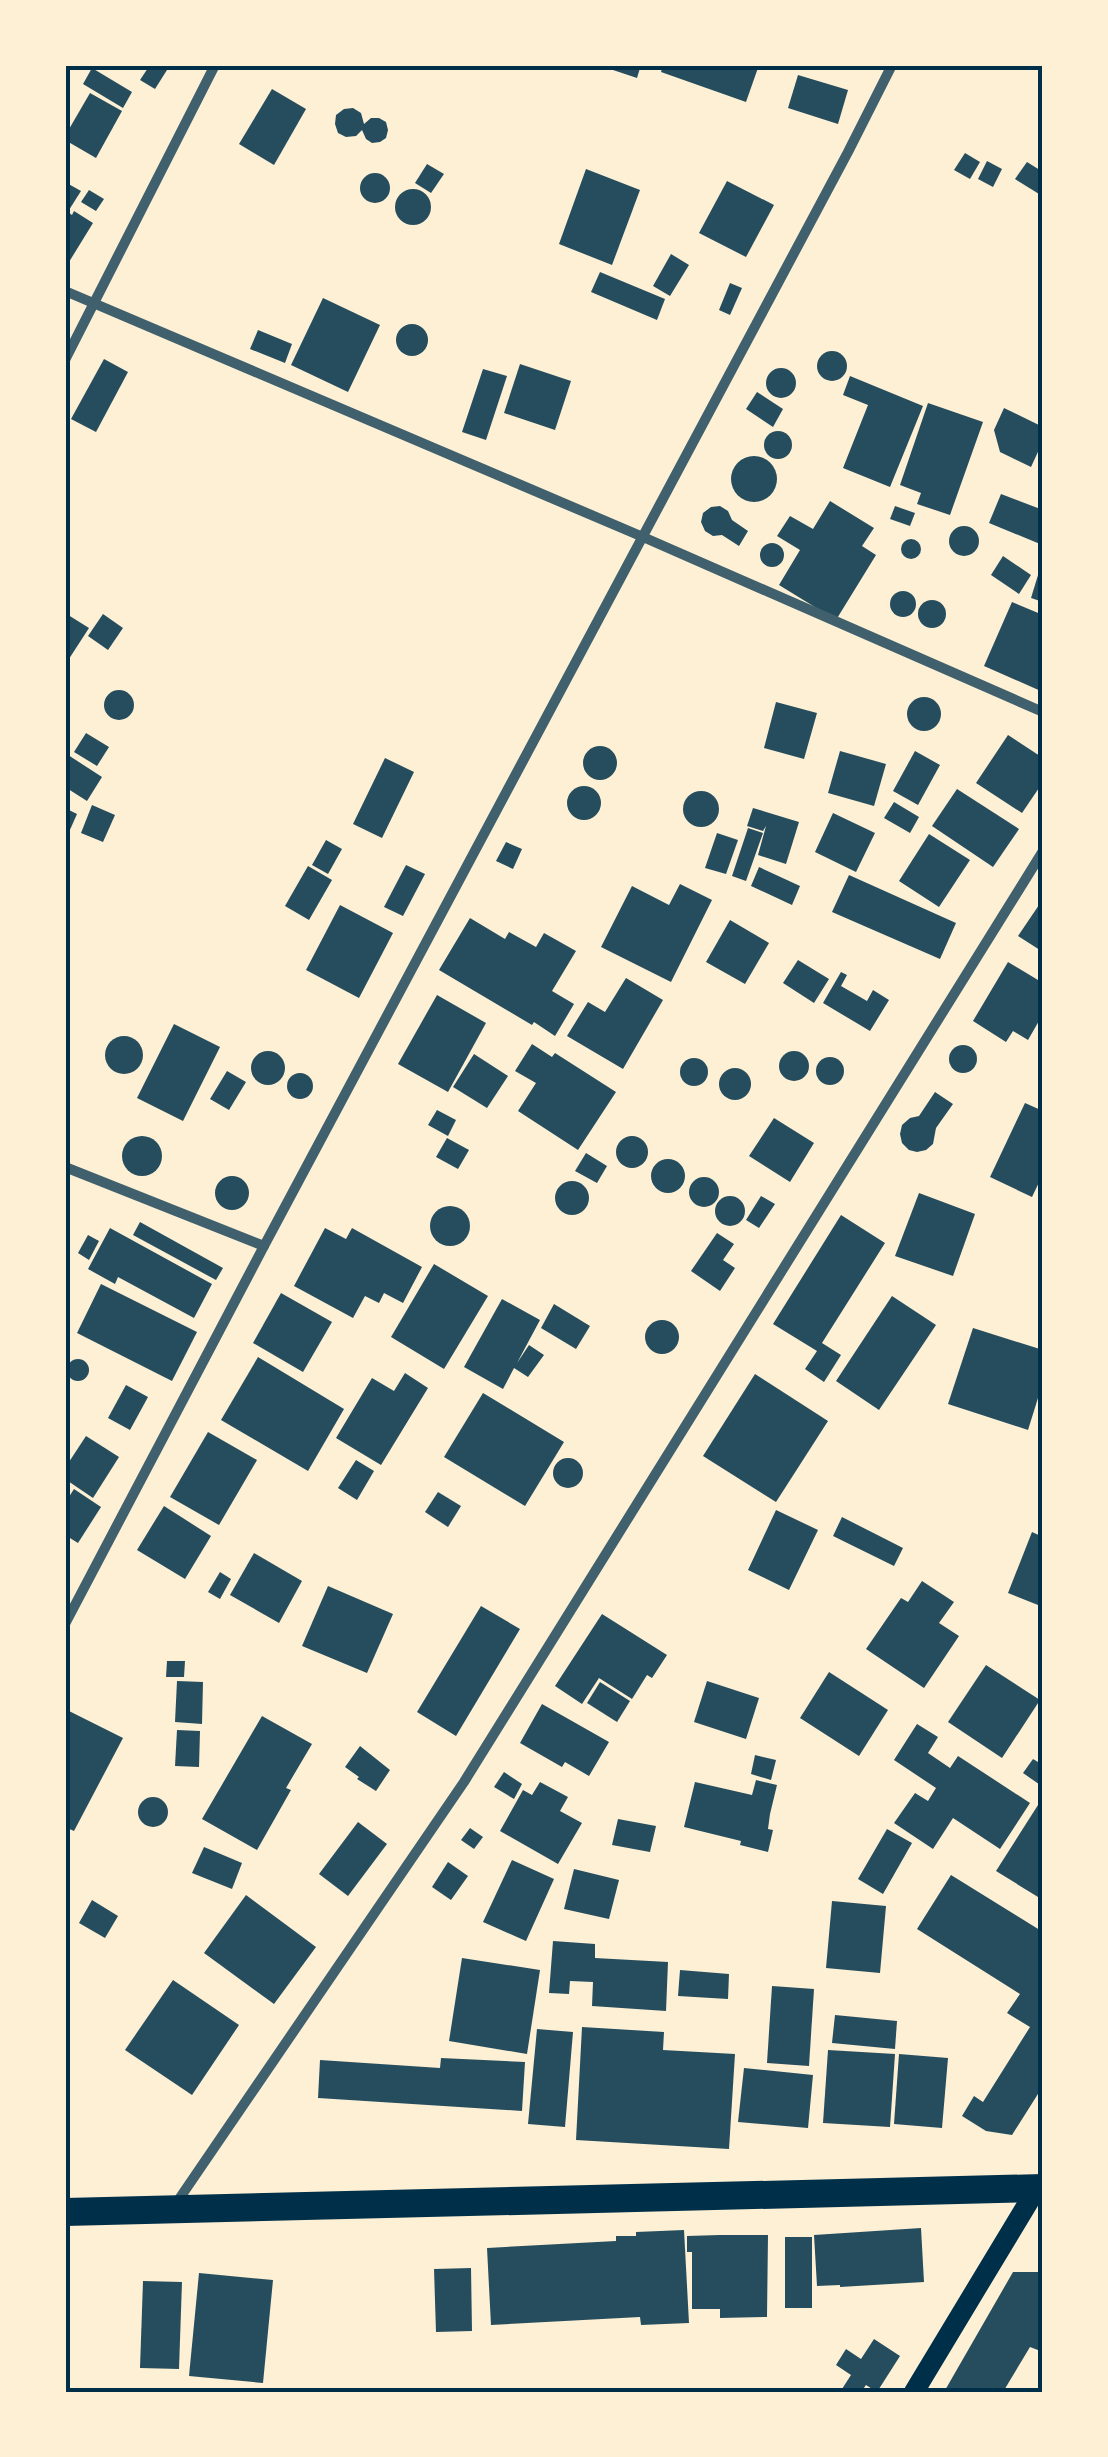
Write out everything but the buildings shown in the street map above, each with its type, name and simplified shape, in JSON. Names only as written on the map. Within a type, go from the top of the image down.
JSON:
[{"type":"highway","points":[[65,2212],[1041,2184]]},
{"type":"main road","points":[[914,2392],[1041,2184]]},
{"type":"street","points":[[65,360],[215,65]]},
{"type":"street","points":[[65,1624],[892,65]]},
{"type":"street","points":[[65,291],[1043,712]]},
{"type":"street","points":[[171,2210],[464,1782],[1043,851]]},
{"type":"street","points":[[65,1167],[264,1246]]}]
